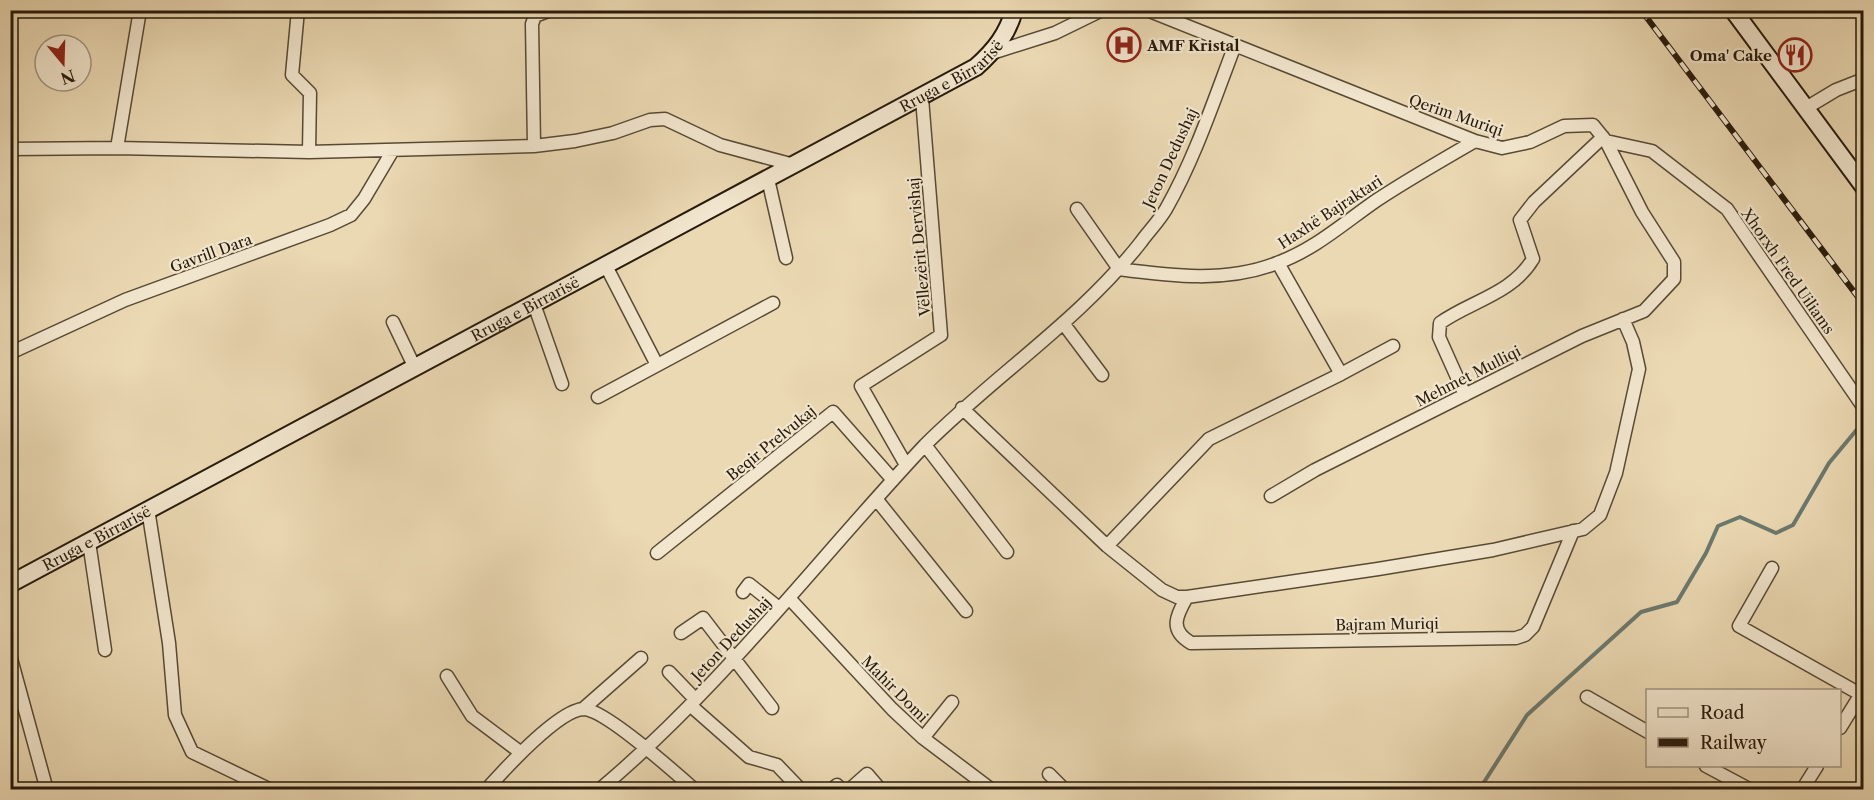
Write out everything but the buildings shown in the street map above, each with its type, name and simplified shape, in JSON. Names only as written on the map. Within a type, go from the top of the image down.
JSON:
[{"type":"street","points":[[117,148],[140,10]]},
{"type":"street","points":[[298,10],[292,75],[310,93],[309,152]]},
{"type":"street","points":[[534,146],[532,24],[534,16],[551,10]]},
{"type":"street","name":"Rruga e Birrarisë","points":[[10,584],[922,98],[976,67],[992,53],[1004,37],[1014,10]]},
{"type":"street","points":[[992,53],[1055,33],[1101,10]]},
{"type":"street","name":"Qerim Muriqi","points":[[1147,10],[1475,141],[1502,148],[1530,142],[1564,126],[1593,125],[1604,139]]},
{"type":"street","points":[[1733,10],[1863,187]]},
{"type":"street","name":"Jeton Dedushaj","points":[[599,789],[646,748],[734,658],[906,465],[962,408],[1063,323],[1119,269],[1165,211],[1198,139],[1235,45]]},
{"type":"street","points":[[1806,108],[1836,90],[1863,79]]},
{"type":"street","name":"Vëllezërit Dervishaj","points":[[906,465],[861,386],[941,334],[922,98]]},
{"type":"street","points":[[10,149],[117,148],[309,152],[534,146],[575,141],[613,133],[650,120],[665,119],[720,145],[794,165]]},
{"type":"street","points":[[1465,394],[1439,337],[1440,323],[1493,296],[1528,268],[1533,259],[1532,248],[1520,220],[1534,202],[1604,139]]},
{"type":"street","name":"Mehmet Mulliqi","points":[[1271,496],[1315,470],[1465,394],[1582,336],[1644,311],[1674,279],[1674,262],[1642,212],[1604,139]]},
{"type":"street","name":"Xhorxh Fred Uiliams","points":[[1604,139],[1652,151],[1727,209],[1863,408]]},
{"type":"street","name":"Haxhë Bajraktari","points":[[1119,269],[1206,276],[1242,272],[1278,263],[1327,236],[1410,179],[1475,141]]},
{"type":"street","name":"Gavrill Dara","points":[[10,353],[125,300],[330,225],[351,215],[364,199],[393,150]]},
{"type":"street","points":[[768,179],[786,258]]},
{"type":"street","points":[[1077,209],[1119,269]]},
{"type":"street","points":[[1278,263],[1341,374]]},
{"type":"street","points":[[606,266],[657,366]]},
{"type":"street","points":[[598,397],[773,303]]},
{"type":"street","points":[[534,304],[562,384]]},
{"type":"street","points":[[962,408],[1107,546],[1162,590],[1177,597],[1186,597],[1401,566],[1493,550],[1583,529],[1600,515],[1617,473],[1639,369],[1633,342],[1623,319]]},
{"type":"street","points":[[393,322],[416,368]]},
{"type":"street","points":[[1063,323],[1102,375]]},
{"type":"street","points":[[1107,546],[1209,439],[1393,346]]},
{"type":"street","name":"Beqir Prelvukaj","points":[[657,553],[833,412],[893,480]]},
{"type":"street","points":[[925,445],[1007,552]]},
{"type":"street","points":[[877,500],[966,611]]},
{"type":"street","points":[[148,509],[169,643],[175,715],[192,752],[271,789]]},
{"type":"street","name":"Bajram Muriqi","points":[[1186,597],[1174,626],[1180,637],[1191,643],[1516,638],[1525,635],[1533,627],[1573,531]]},
{"type":"street","points":[[89,542],[105,650]]},
{"type":"street","points":[[1772,568],[1739,626],[1862,692],[1841,725]]},
{"type":"street","points":[[743,592],[749,584],[779,608]]},
{"type":"street","name":"Mahir Domi","points":[[789,598],[859,675],[923,738],[992,789]]},
{"type":"street","points":[[681,633],[703,618],[772,708]]},
{"type":"street","points":[[10,655],[45,783]]},
{"type":"street","points":[[486,789],[520,752],[562,718],[583,709],[641,658]]},
{"type":"street","points":[[669,672],[692,702],[749,757],[777,765],[801,789]]},
{"type":"street","points":[[447,676],[472,716],[520,752]]},
{"type":"street","points":[[1587,697],[1646,731]]},
{"type":"street","points":[[923,738],[952,702]]},
{"type":"street","points":[[583,709],[594,712],[646,748],[695,789]]},
{"type":"street","points":[[1710,767],[1751,789]]},
{"type":"street","points":[[1802,789],[1816,767]]},
{"type":"street","points":[[849,789],[867,774],[879,788]]},
{"type":"street","points":[[1050,774],[1065,789]]},
{"type":"street","points":[[831,789],[837,785],[842,789]]},
{"type":"waterway","points":[[1479,790],[1527,715],[1641,612],[1677,602],[1706,553],[1718,526],[1740,517],[1776,533],[1793,525],[1829,463],[1859,427]]},
{"type":"railway","points":[[1641,10],[1864,305]]},
{"type":"place","name":"AMF Kristal","points":[[1124,45]]},
{"type":"place","name":"Oma' Cake","points":[[1795,55]]}]
